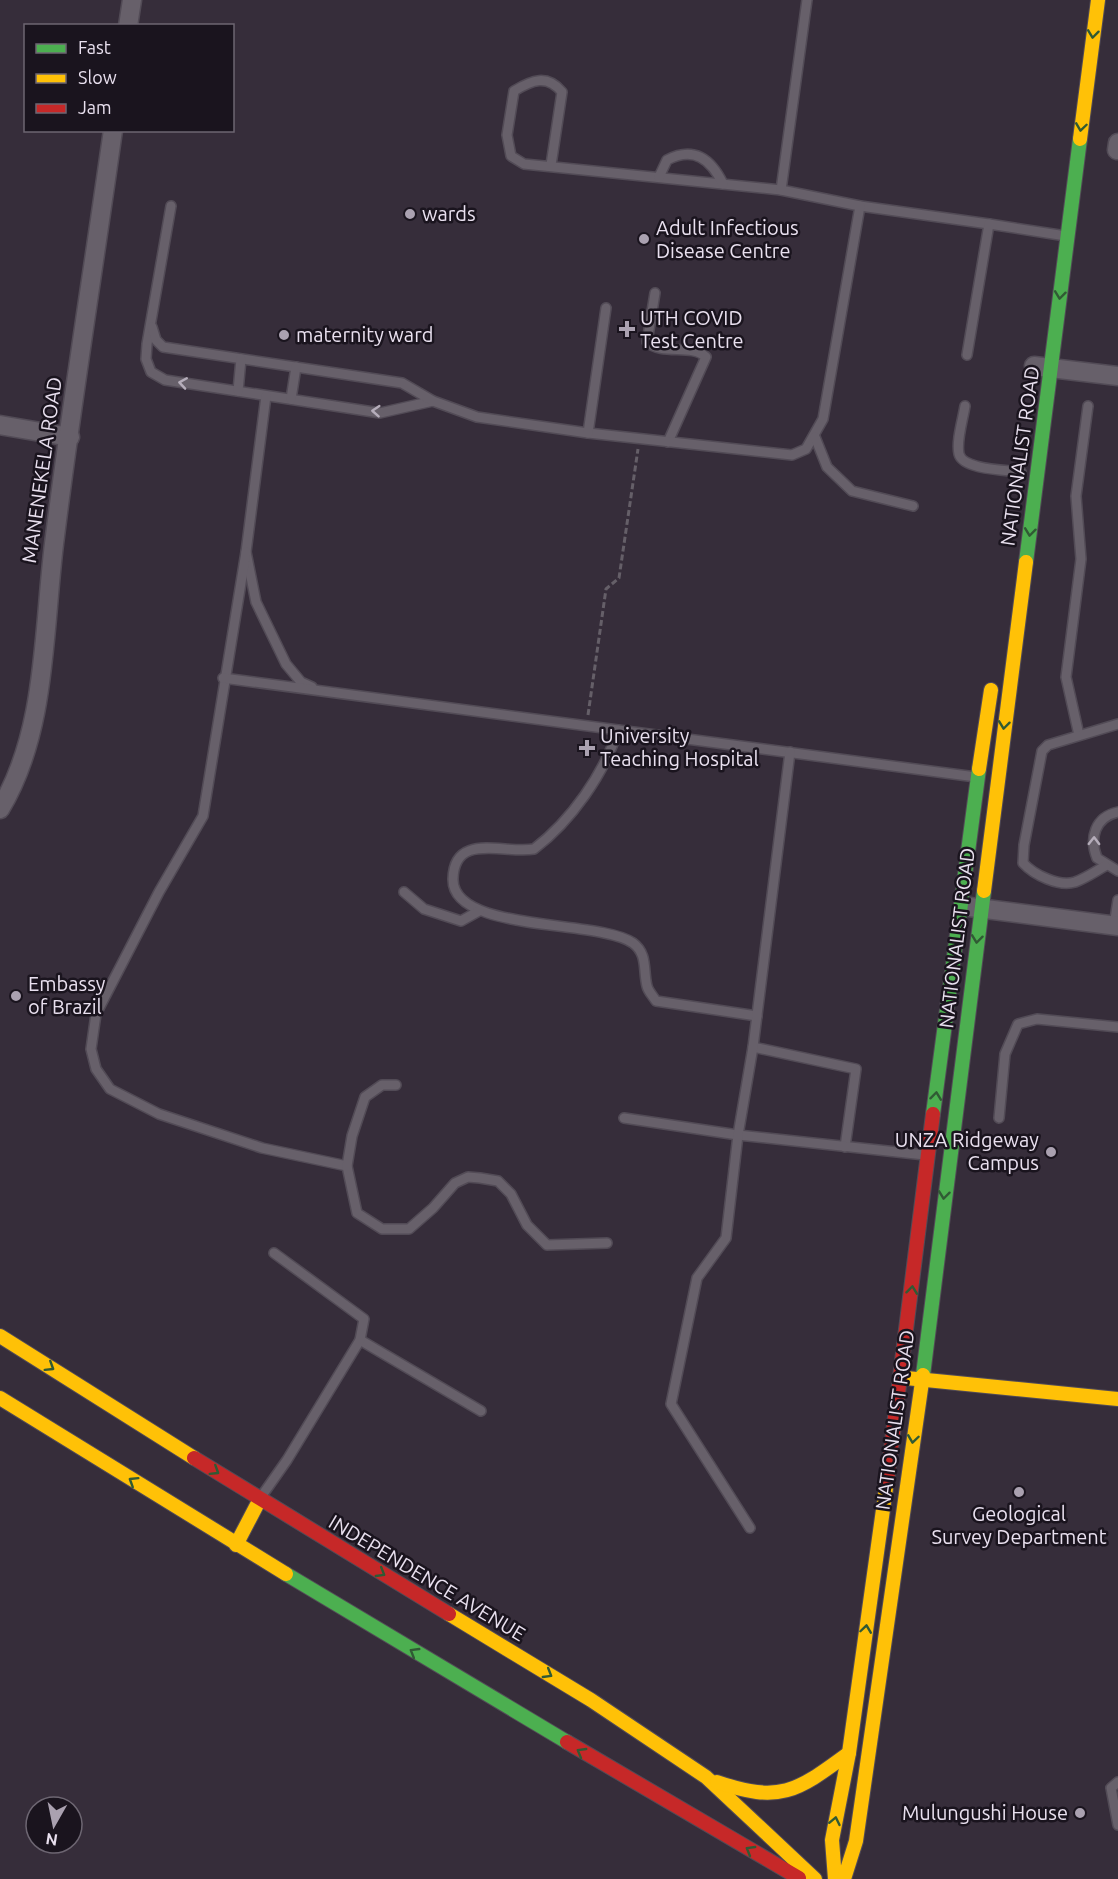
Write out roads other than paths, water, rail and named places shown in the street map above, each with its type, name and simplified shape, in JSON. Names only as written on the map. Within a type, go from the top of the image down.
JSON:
[{"type":"main road","name":"NATIONALIST ROAD","points":[[844,1879],[856,1841],[922,1381],[981,908],[1038,366],[1067,237],[1098,0]]},
{"type":"main road","name":"NATIONALIST ROAD","points":[[835,1879],[832,1840],[849,1753],[901,1378],[959,906],[993,678]]},
{"type":"main road","name":"INDEPENDENCE AVENUE","points":[[0,1336],[260,1499],[591,1700],[706,1777],[814,1879]]},
{"type":"main road","points":[[901,1378],[1118,1399]]},
{"type":"main road","points":[[0,1398],[236,1545],[571,1747],[800,1879]]},
{"type":"main road","points":[[236,1545],[260,1499]]},
{"type":"main road","points":[[706,1777],[749,1794],[788,1791],[816,1778],[849,1753]]},
{"type":"street","points":[[128,24],[132,0]]},
{"type":"street","name":"MANENEKELA ROAD","points":[[0,809],[17,780],[31,734],[55,535],[113,132]]},
{"type":"street","points":[[1117,150],[1118,143]]},
{"type":"street","points":[[1038,366],[1118,374]]},
{"type":"street","points":[[0,425],[70,437]]},
{"type":"street","points":[[959,906],[1116,926]]},
{"type":"lane","points":[[781,190],[807,0]]},
{"type":"lane","points":[[551,165],[562,92],[554,83],[538,79],[514,91],[507,135],[511,156],[524,164],[781,190],[860,206],[1067,237]]},
{"type":"lane","points":[[659,177],[666,160],[688,153],[702,156],[716,169],[723,184]]},
{"type":"lane","points":[[171,206],[147,359],[151,372],[165,380],[381,412],[433,401]]},
{"type":"lane","points":[[152,327],[156,340],[163,347],[402,383],[433,401],[477,417],[588,433],[792,455],[806,449],[823,419],[860,206]]},
{"type":"lane","points":[[967,355],[989,224]]},
{"type":"lane","points":[[655,293],[646,342],[658,348],[700,352],[706,357],[668,442]]},
{"type":"lane","points":[[588,433],[606,308]]},
{"type":"lane","points":[[238,391],[241,359]]},
{"type":"lane","points":[[291,399],[296,367]]},
{"type":"lane","points":[[267,396],[246,552],[223,678],[203,816],[159,892],[96,1014],[91,1050],[96,1069],[110,1089],[159,1114],[262,1148],[347,1166]]},
{"type":"lane","points":[[1079,735],[1066,677],[1081,559],[1076,496],[1088,405]]},
{"type":"lane","points":[[965,406],[959,453],[963,460],[970,465],[1021,472]]},
{"type":"lane","points":[[815,436],[826,467],[852,491],[913,506]]},
{"type":"lane","points":[[246,552],[256,602],[286,664],[301,682],[316,689]]},
{"type":"lane","points":[[223,678],[977,777]]},
{"type":"lane","points":[[1105,866],[1074,882],[1050,880],[1030,872],[1023,863],[1024,845],[1042,751],[1048,745],[1118,724]]},
{"type":"lane","points":[[618,730],[610,753],[565,820],[534,849],[471,848],[460,855],[453,867],[453,884],[456,895],[479,911],[611,935],[633,944],[642,955],[646,968],[646,987],[656,1001],[758,1016]]},
{"type":"lane","points":[[750,1528],[671,1404],[697,1278],[726,1238],[738,1135],[758,1016],[790,752]]},
{"type":"lane","points":[[1118,812],[1101,820],[1093,839],[1097,858],[1105,866],[1118,871]]},
{"type":"lane","points":[[404,892],[424,909],[461,921],[479,911]]},
{"type":"lane","points":[[1116,926],[1118,900]]},
{"type":"lane","points":[[999,1118],[1005,1054],[1017,1024],[1038,1019],[1118,1027]]},
{"type":"lane","points":[[753,1047],[856,1069],[845,1147]]},
{"type":"lane","points":[[396,1085],[382,1085],[365,1096],[352,1136],[347,1166],[357,1213],[382,1229],[409,1229],[433,1208],[455,1183],[468,1177],[498,1181],[511,1194],[527,1225],[547,1245],[607,1243]]},
{"type":"lane","points":[[624,1118],[738,1135],[949,1159]]},
{"type":"lane","points":[[260,1499],[287,1460],[360,1340],[364,1319],[274,1253]]},
{"type":"lane","points":[[360,1340],[481,1410]]},
{"type":"lane","points":[[1118,1782],[1111,1788],[1118,1825]]},
{"type":"place","name":"wards","points":[[410,214]]},
{"type":"place","name":"Adult Infectious Disease Centre","points":[[644,239]]},
{"type":"place","name":"UTH COVID Test Centre","points":[[627,329]]},
{"type":"place","name":"maternity ward","points":[[284,335]]},
{"type":"place","name":"University Teaching Hospital","points":[[587,748]]},
{"type":"place","name":"Embassy of Brazil","points":[[16,996]]},
{"type":"place","name":"UNZA Ridgeway Campus","points":[[1051,1152]]},
{"type":"place","name":"Geological Survey Department","points":[[1019,1492]]},
{"type":"place","name":"Mulungushi House","points":[[1080,1813]]}]
